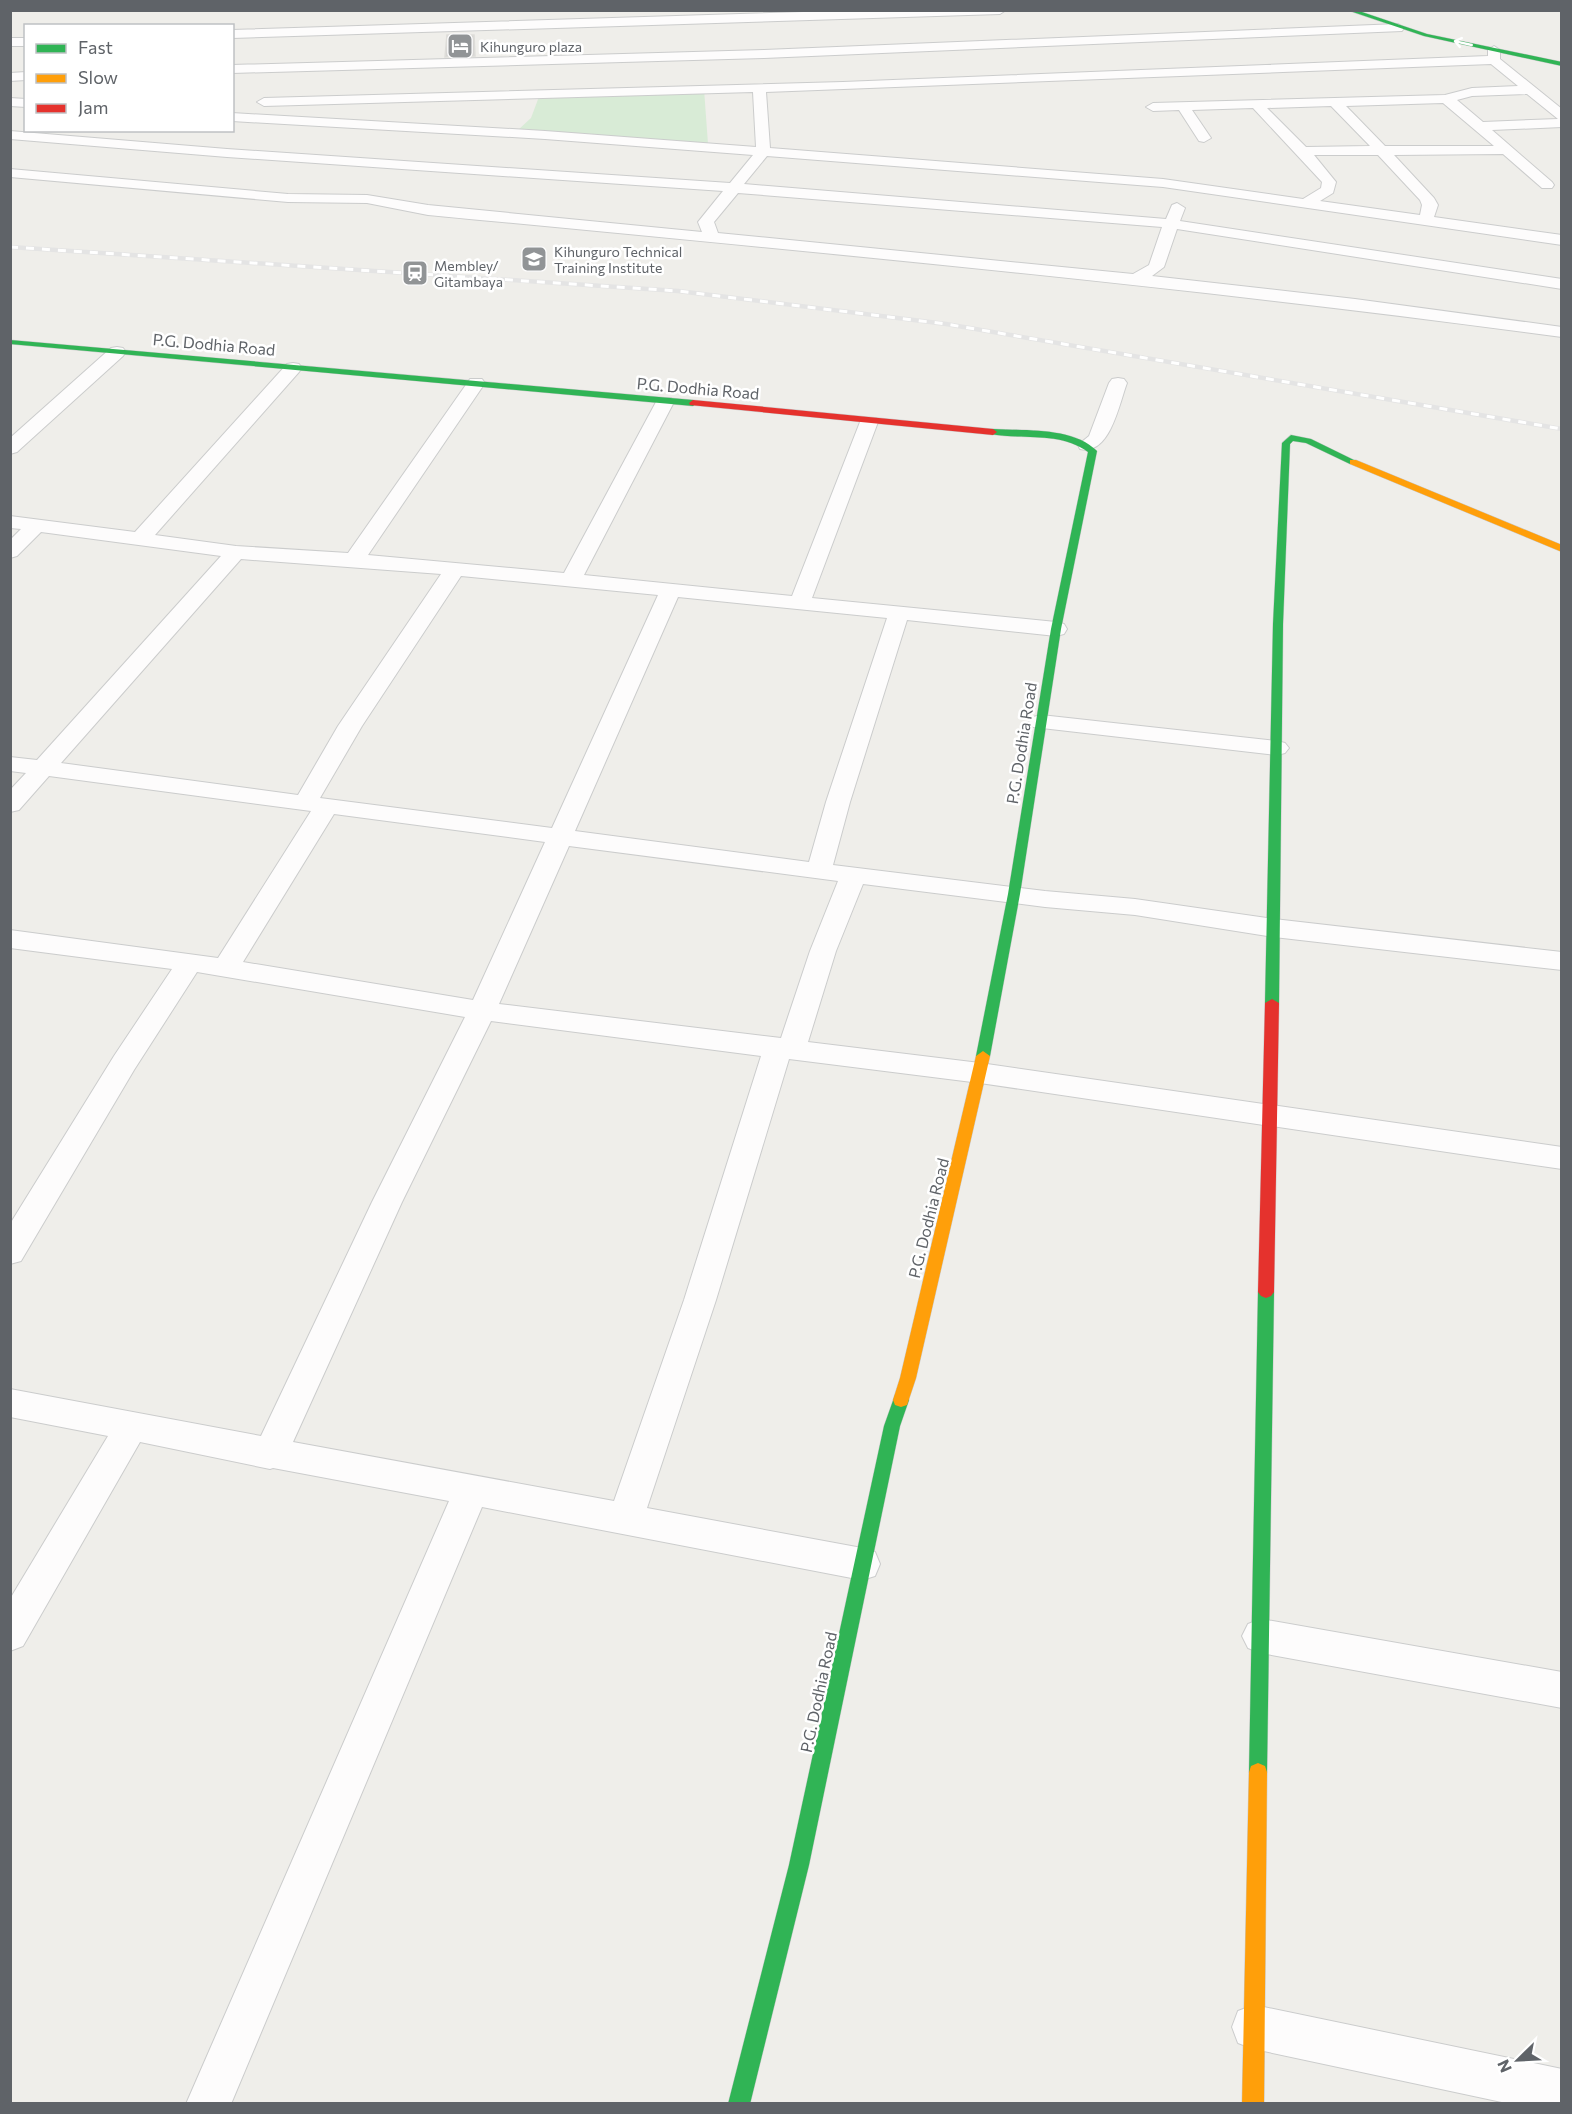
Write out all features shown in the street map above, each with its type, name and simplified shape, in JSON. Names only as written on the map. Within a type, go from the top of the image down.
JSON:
[{"type":"street","points":[[234,34],[316,41],[755,19],[1000,10]]},
{"type":"street","points":[[1349,10],[1398,28],[1494,55],[1562,64]]},
{"type":"street","points":[[239,69],[763,49],[827,51],[1398,28]]},
{"type":"street","points":[[1320,32],[1356,65]]},
{"type":"street","points":[[309,66],[316,41]]},
{"type":"street","points":[[827,51],[843,86]]},
{"type":"street","points":[[244,102],[843,86],[1356,65],[1494,55],[1530,90],[1562,116]]},
{"type":"street","points":[[1323,66],[1355,102]]},
{"type":"street","points":[[712,237],[706,222],[763,152],[759,87]]},
{"type":"street","points":[[1153,107],[1445,99],[1472,92],[1530,90]]},
{"type":"street","points":[[1445,99],[1452,102],[1509,150],[1547,185]]},
{"type":"street","points":[[1335,102],[1427,198],[1430,205],[1426,220]]},
{"type":"street","points":[[1256,104],[1324,173],[1329,182],[1328,190],[1306,202]]},
{"type":"street","points":[[1183,106],[1204,138]]},
{"type":"street","points":[[234,117],[611,140],[1186,185],[1562,240]]},
{"type":"street","points":[[187,189],[206,167],[272,137],[288,120]]},
{"type":"street","points":[[1480,126],[1562,123]]},
{"type":"street","points":[[22,135],[233,153],[733,188],[1171,224],[1562,284]]},
{"type":"street","points":[[581,177],[611,140]]},
{"type":"street","points":[[1302,151],[1509,150]]},
{"type":"street","points":[[1160,163],[1163,183]]},
{"type":"street","points":[[10,172],[288,198],[367,199],[428,210],[1137,279],[1355,304],[1562,332]]},
{"type":"street","points":[[1137,279],[1156,267],[1186,185]]},
{"type":"street","name":"P.G. Dodhia Road","points":[[10,342],[1070,439],[1087,445],[1093,451],[1056,629],[1014,894],[980,1073],[908,1378],[892,1426],[799,1864],[739,2103]]},
{"type":"street","points":[[10,448],[117,352]]},
{"type":"street","points":[[141,538],[293,368]]},
{"type":"street","points":[[354,560],[476,383]]},
{"type":"street","points":[[1087,445],[1097,439],[1118,383]]},
{"type":"street","points":[[571,580],[665,402]]},
{"type":"street","points":[[800,602],[869,422]]},
{"type":"street","points":[[1253,2103],[1268,1115],[1274,928],[1280,529],[1286,443],[1289,439],[1297,438],[1308,441],[1387,478],[1562,549]]},
{"type":"street","points":[[10,522],[237,552],[455,569],[1056,629]]},
{"type":"street","points":[[10,552],[37,525]]},
{"type":"street","points":[[10,805],[237,552]]},
{"type":"street","points":[[225,968],[316,804],[350,726],[432,600],[455,569]]},
{"type":"street","points":[[270,1454],[387,1202],[482,1011],[671,590]]},
{"type":"street","points":[[819,871],[838,802],[898,613]]},
{"type":"street","points":[[1041,722],[1277,748]]},
{"type":"street","points":[[10,764],[819,871],[1055,900],[1135,907],[1274,928],[1562,961]]},
{"type":"street","points":[[625,1520],[785,1049],[854,874]]},
{"type":"street","points":[[10,939],[190,962],[482,1011],[980,1073],[1562,1158]]},
{"type":"street","points":[[10,1252],[124,1063],[190,962]]},
{"type":"street","points":[[10,1403],[270,1454],[862,1564]]},
{"type":"street","points":[[10,1634],[131,1427]]},
{"type":"street","points":[[208,2103],[471,1491]]},
{"type":"street","points":[[1261,1636],[1562,1690]]},
{"type":"street","points":[[1254,2026],[1562,2092]]},
{"type":"green space","points":[[704,89],[708,144],[517,131],[531,118],[540,94]]},
{"type":"building","name":"Kihunguro plaza","points":[[447,35],[474,35],[475,56],[445,57]]},
{"type":"railway","points":[[10,247],[678,291],[946,324],[1562,429]]},
{"type":"traffic: fast","points":[[1349,10],[1426,35],[1562,64]]},
{"type":"traffic: fast","points":[[10,342],[693,403]]},
{"type":"traffic: fast","points":[[983,1056],[1014,894],[1056,629],[1093,451],[1073,440],[1060,437],[993,432]]},
{"type":"traffic: fast","points":[[1272,1003],[1278,624],[1286,443],[1291,438],[1308,441],[1353,462]]},
{"type":"traffic: fast","points":[[1258,1772],[1266,1292]]},
{"type":"traffic: fast","points":[[739,2104],[799,1865],[892,1426],[901,1400]]},
{"type":"traffic: slow","points":[[1353,462],[1562,549]]},
{"type":"traffic: slow","points":[[901,1400],[983,1056]]},
{"type":"traffic: slow","points":[[1253,2104],[1258,1772]]},
{"type":"traffic: jam","points":[[693,403],[993,432]]},
{"type":"traffic: jam","points":[[1266,1292],[1272,1003]]},
{"type":"place","name":"Kihunguro plaza","points":[[460,46]]},
{"type":"place","name":"Kihunguro Technical Training Institute","points":[[534,259]]},
{"type":"place","name":"Membley/ Gitambaya","points":[[415,273]]}]
